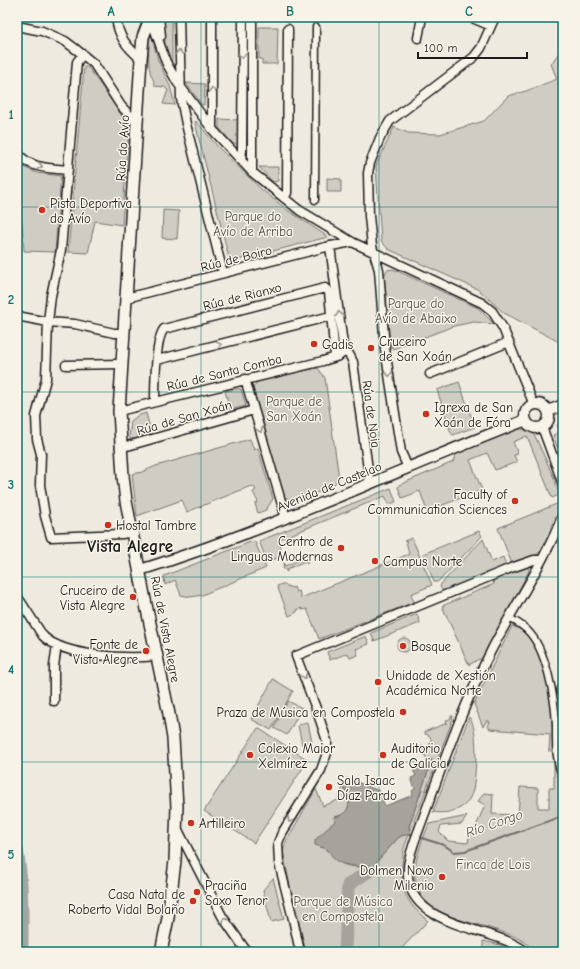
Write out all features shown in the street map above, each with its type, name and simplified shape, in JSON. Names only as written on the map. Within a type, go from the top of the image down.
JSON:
[{"type":"main road","name":"Rúa do Avío","points":[[124,333],[141,59],[143,37],[150,18]]},
{"type":"main road","name":"Rúa de Vista Alegre","points":[[124,333],[119,411],[120,447],[126,501],[173,736],[177,800],[175,861],[168,918],[161,952]]},
{"type":"street","points":[[116,17],[120,36],[141,59]]},
{"type":"street","points":[[179,17],[181,99],[185,121],[223,273]]},
{"type":"street","points":[[212,17],[212,129]]},
{"type":"street","points":[[241,160],[242,17]]},
{"type":"street","points":[[252,17],[252,172]]},
{"type":"street","points":[[418,38],[422,17]]},
{"type":"street","points":[[470,17],[491,26]]},
{"type":"street","points":[[408,468],[401,452],[385,348],[379,270],[372,246],[369,216],[368,173],[370,163],[385,128],[395,116],[474,57],[481,48],[495,17]]},
{"type":"street","points":[[150,18],[166,62],[180,86],[212,129],[252,172],[284,198],[315,220],[352,242],[482,303],[497,317],[503,328],[534,405]]},
{"type":"street","points":[[17,26],[38,30],[52,35],[83,54],[94,64],[122,106],[137,123]]},
{"type":"street","points":[[315,200],[316,27]]},
{"type":"street","points":[[284,198],[287,193],[288,28]]},
{"type":"street","points":[[83,54],[77,62],[61,250],[51,296],[48,322],[46,379],[36,416],[37,439],[41,454],[40,485],[45,516],[52,541],[133,532]]},
{"type":"street","points":[[185,121],[189,114],[196,109]]},
{"type":"street","points":[[17,152],[26,162],[34,165],[68,170]]},
{"type":"street","name":"Rúa de Boiro","points":[[126,298],[330,246],[352,242]]},
{"type":"street","name":"Rúa de Noia","points":[[330,246],[344,352],[349,354],[353,362],[370,483]]},
{"type":"street","points":[[379,270],[387,263],[394,262]]},
{"type":"street","name":"Rúa de Rianxo","points":[[157,360],[161,331],[175,325],[325,288],[329,290],[331,316]]},
{"type":"street","points":[[17,316],[48,322],[75,324],[114,333],[124,333]]},
{"type":"street","points":[[155,402],[157,360],[331,316],[335,357],[344,352]]},
{"type":"street","points":[[430,374],[509,342]]},
{"type":"street","name":"Rúa de Santa Comba","points":[[119,411],[335,357]]},
{"type":"street","points":[[66,365],[122,364]]},
{"type":"street","points":[[245,379],[286,518]]},
{"type":"street","points":[[537,404],[543,406],[548,411],[549,415],[547,422],[542,427],[534,427],[529,425],[526,420],[527,409],[534,405],[537,404]]},
{"type":"street","points":[[548,411],[563,405]]},
{"type":"street","name":"Rúa de San Xoán","points":[[120,447],[254,410]]},
{"type":"street","name":"Avenida de Castelao","points":[[140,570],[188,555],[286,518],[526,420]]},
{"type":"street","points":[[542,427],[563,484]]},
{"type":"street","points":[[555,460],[563,455]]},
{"type":"street","points":[[526,952],[509,941],[454,924],[429,911],[420,903],[411,888],[408,874],[409,862],[416,837],[466,704],[490,652],[541,560],[563,514]]},
{"type":"street","points":[[300,952],[279,863],[278,843],[280,837],[321,770],[326,760],[328,747],[317,711],[296,656],[511,568],[534,560],[541,560]]},
{"type":"street","points":[[17,596],[43,636],[48,641],[57,645],[72,650],[105,657],[132,658],[156,656]]},
{"type":"street","points":[[509,618],[524,627],[532,635],[547,668],[553,696],[558,762],[563,777]]},
{"type":"street","points":[[54,701],[54,663],[57,645]]},
{"type":"street","name":"Rúa de Vista Alegre","points":[[177,827],[222,916],[247,952]]},
{"type":"green space","points":[[165,17],[172,17],[172,61],[169,59],[165,43]]},
{"type":"green space","points":[[259,27],[278,27],[277,64],[262,64],[262,59],[259,59]]},
{"type":"green space","points":[[151,33],[158,60],[170,86],[175,105],[163,104],[168,90],[164,87],[155,86],[151,75],[149,67],[149,41]]},
{"type":"green space","points":[[563,47],[563,344],[504,313],[479,290],[388,249],[381,241],[376,166],[394,127],[408,133],[440,134],[484,121],[508,96],[557,79],[551,64]]},
{"type":"green space","points":[[84,67],[88,67],[129,126],[122,225],[95,221],[88,253],[68,252]]},
{"type":"green space","points":[[186,83],[205,84],[204,105],[202,105]]},
{"type":"green space","points":[[219,119],[239,120],[239,141],[237,144],[233,144],[219,128]]},
{"type":"green space","name":"Parque do Avío de Arriba","points":[[196,121],[219,148],[261,189],[286,209],[328,237],[230,262],[195,123]]},
{"type":"green space","points":[[21,166],[37,173],[61,176],[55,252],[24,251],[22,222],[19,218],[17,210],[17,168]]},
{"type":"green space","points":[[259,167],[278,167],[278,181],[273,182]]},
{"type":"green space","points":[[327,178],[341,179],[341,192],[327,192]]},
{"type":"green space","points":[[163,210],[179,211],[177,239],[162,238]]},
{"type":"green space","name":"Parque do Avío de Abaixo","points":[[393,269],[478,308],[494,324],[474,322],[454,326],[393,349],[390,344],[384,276],[387,270]]},
{"type":"green space","name":"Parque de San Xoán","points":[[318,368],[325,378],[339,479],[331,487],[296,501],[284,497],[253,388],[258,381]]},
{"type":"green space","points":[[459,382],[475,427],[453,435],[451,433],[437,390]]},
{"type":"green space","name":"Parque de San Xoán","points":[[241,389],[246,406],[230,410],[225,391]]},
{"type":"green space","points":[[146,413],[151,432],[135,439],[131,439],[129,437],[131,421],[137,416]]},
{"type":"green space","points":[[563,420],[563,448],[557,447],[553,435],[560,432],[557,425]]},
{"type":"green space","points":[[521,429],[531,432],[535,436],[555,480],[559,495],[552,498],[527,436],[513,442],[518,454],[514,455],[517,462],[495,470],[487,453],[470,460],[482,490],[427,511],[420,491],[402,498],[398,487],[399,485],[453,462],[456,454]]},
{"type":"green space","name":"Parque de San Xoán","points":[[250,439],[254,450],[258,448],[273,499],[266,510],[258,513],[255,504],[258,502],[253,492],[256,490],[251,486],[187,512],[182,500],[137,516],[132,474]]},
{"type":"green space","points":[[391,488],[396,502],[389,504],[385,496],[278,540],[281,548],[278,558],[267,561],[259,541]]},
{"type":"green space","points":[[561,503],[556,523],[549,539],[541,551],[533,557],[512,564],[498,528]]},
{"type":"green space","points":[[479,531],[482,536],[442,578],[437,582],[434,582],[423,554]]},
{"type":"green space","points":[[412,538],[432,585],[411,594],[414,602],[319,639],[307,609],[302,610],[302,608],[289,616],[277,586],[282,584],[292,588],[294,587],[296,592],[299,591],[301,598],[409,554],[406,541],[404,541]]},
{"type":"green space","points":[[483,539],[492,562],[503,557],[507,568],[444,592],[440,587],[441,584]]},
{"type":"green space","points":[[253,541],[255,542],[266,568],[202,595],[191,597],[181,595],[175,580],[165,585],[164,576]]},
{"type":"green space","points":[[303,555],[306,556],[308,561],[307,564],[305,561],[287,569],[287,572],[283,568],[284,563],[285,566],[304,558]]},
{"type":"green space","points":[[526,566],[529,569],[528,573],[481,660],[479,659],[469,665],[442,606],[494,584],[492,578]]},
{"type":"green space","points":[[417,614],[420,623],[374,641],[371,633]]},
{"type":"green space","name":"Finca de Lois","points":[[512,626],[528,635],[535,645],[541,656],[548,684],[556,761],[558,772],[563,782],[563,952],[536,952],[522,940],[511,935],[456,919],[442,913],[425,901],[418,891],[415,881],[417,858],[429,824],[467,816],[462,824],[441,826],[439,832],[448,841],[468,843],[469,836],[474,831],[485,805],[478,801],[484,793],[493,794],[492,814],[518,815],[520,787],[538,788],[538,808],[549,808],[549,788],[554,788],[554,751],[548,751],[550,734],[490,729],[488,726],[490,722],[487,720],[483,727],[474,704]]},
{"type":"green space","points":[[366,636],[369,644],[356,649],[358,655],[350,658],[348,653],[330,660],[327,652]]},
{"type":"green space","points":[[404,638],[409,640],[411,645],[409,650],[404,652],[399,650],[397,645],[399,640]]},
{"type":"green space","points":[[273,679],[293,691],[271,730],[251,719]]},
{"type":"green space","points":[[563,681],[563,722],[559,721],[556,688]]},
{"type":"green space","points":[[288,701],[302,708],[287,735],[274,728]]},
{"type":"green space","points":[[453,716],[452,721],[410,832],[409,826],[432,760],[427,760],[421,746],[426,747],[431,742],[430,736],[424,732],[447,723],[446,721]]},
{"type":"green space","points":[[469,717],[474,731],[476,752],[473,790],[465,805],[457,810],[440,813],[433,812]]},
{"type":"green space","points":[[308,723],[312,742],[302,745],[298,725]]},
{"type":"green space","points":[[258,728],[308,760],[254,843],[204,811]]},
{"type":"green space","name":"Parque de Música en Compostela","points":[[343,787],[348,796],[349,805],[347,809],[344,813],[334,817],[335,821],[318,838],[320,847],[327,849],[343,864],[357,867],[372,867],[398,838],[410,833],[404,848],[402,860],[402,880],[407,897],[412,905],[428,921],[398,952],[306,952],[283,851],[287,840],[316,789],[323,806],[338,800]]},
{"type":"green space","points":[[273,878],[284,919],[271,922],[263,890]]},
{"type":"green space","points":[[483,941],[505,946],[514,952],[483,952]]},
{"type":"shaded area","points":[[428,759],[432,760],[409,826],[410,834],[398,838],[372,867],[366,868],[343,864],[335,860],[327,849],[315,845],[315,840],[335,821],[334,817],[340,816],[349,806],[348,796],[343,787],[347,778],[379,791],[385,806],[413,795],[412,791],[415,789],[411,778],[416,776],[413,770],[424,766]]},
{"type":"waterway","name":"Río Corgo","points":[[418,837],[444,845],[454,852],[465,851],[563,816]]},
{"type":"waterway","name":"Río Corgo","points":[[410,834],[414,835]]},
{"type":"waterway","points":[[17,850],[21,888],[22,952]]},
{"type":"waterway","name":"Río Corgo","points":[[345,952],[348,885],[369,871],[369,852]]},
{"type":"place","name":"Pista Deportiva do Avío","points":[[42,210]]},
{"type":"place","name":"Gadis","points":[[314,344]]},
{"type":"place","name":"Cruceiro de San Xoán","points":[[371,348]]},
{"type":"place","name":"Igrexa de San Xoán de Fóra","points":[[426,414]]},
{"type":"place","name":"Faculty of Communication Sciences","points":[[515,501]]},
{"type":"place","name":"Hostal Tambre","points":[[108,525]]},
{"type":"place","name":"Centro de Linguas Modernas","points":[[341,548]]},
{"type":"place","name":"Campus Norte","points":[[375,561]]},
{"type":"place","name":"Cruceiro de Vista Alegre","points":[[133,597]]},
{"type":"place","name":"Bosque","points":[[403,646]]},
{"type":"place","name":"Fonte de Vista Alegre","points":[[146,651]]},
{"type":"place","name":"Unidade de Xestión Académica Norte","points":[[378,682]]},
{"type":"place","name":"Praza de Música en Compostela","points":[[403,712]]},
{"type":"place","name":"Colexio Maior Xelmírez","points":[[250,755]]},
{"type":"place","name":"Auditorio de Galicia","points":[[383,755]]},
{"type":"place","name":"Sala Isaac Díaz Pardo","points":[[329,787]]},
{"type":"place","name":"Artilleiro","points":[[191,823]]},
{"type":"place","name":"Dolmen Novo Milenio","points":[[442,877]]},
{"type":"place","name":"Praciña Saxo Tenor","points":[[197,892]]},
{"type":"place","name":"Casa Natal de Roberto Vidal Bolaño","points":[[193,901]]},
{"type":"district","name":"Vista Alegre","points":[[130,546]]}]
